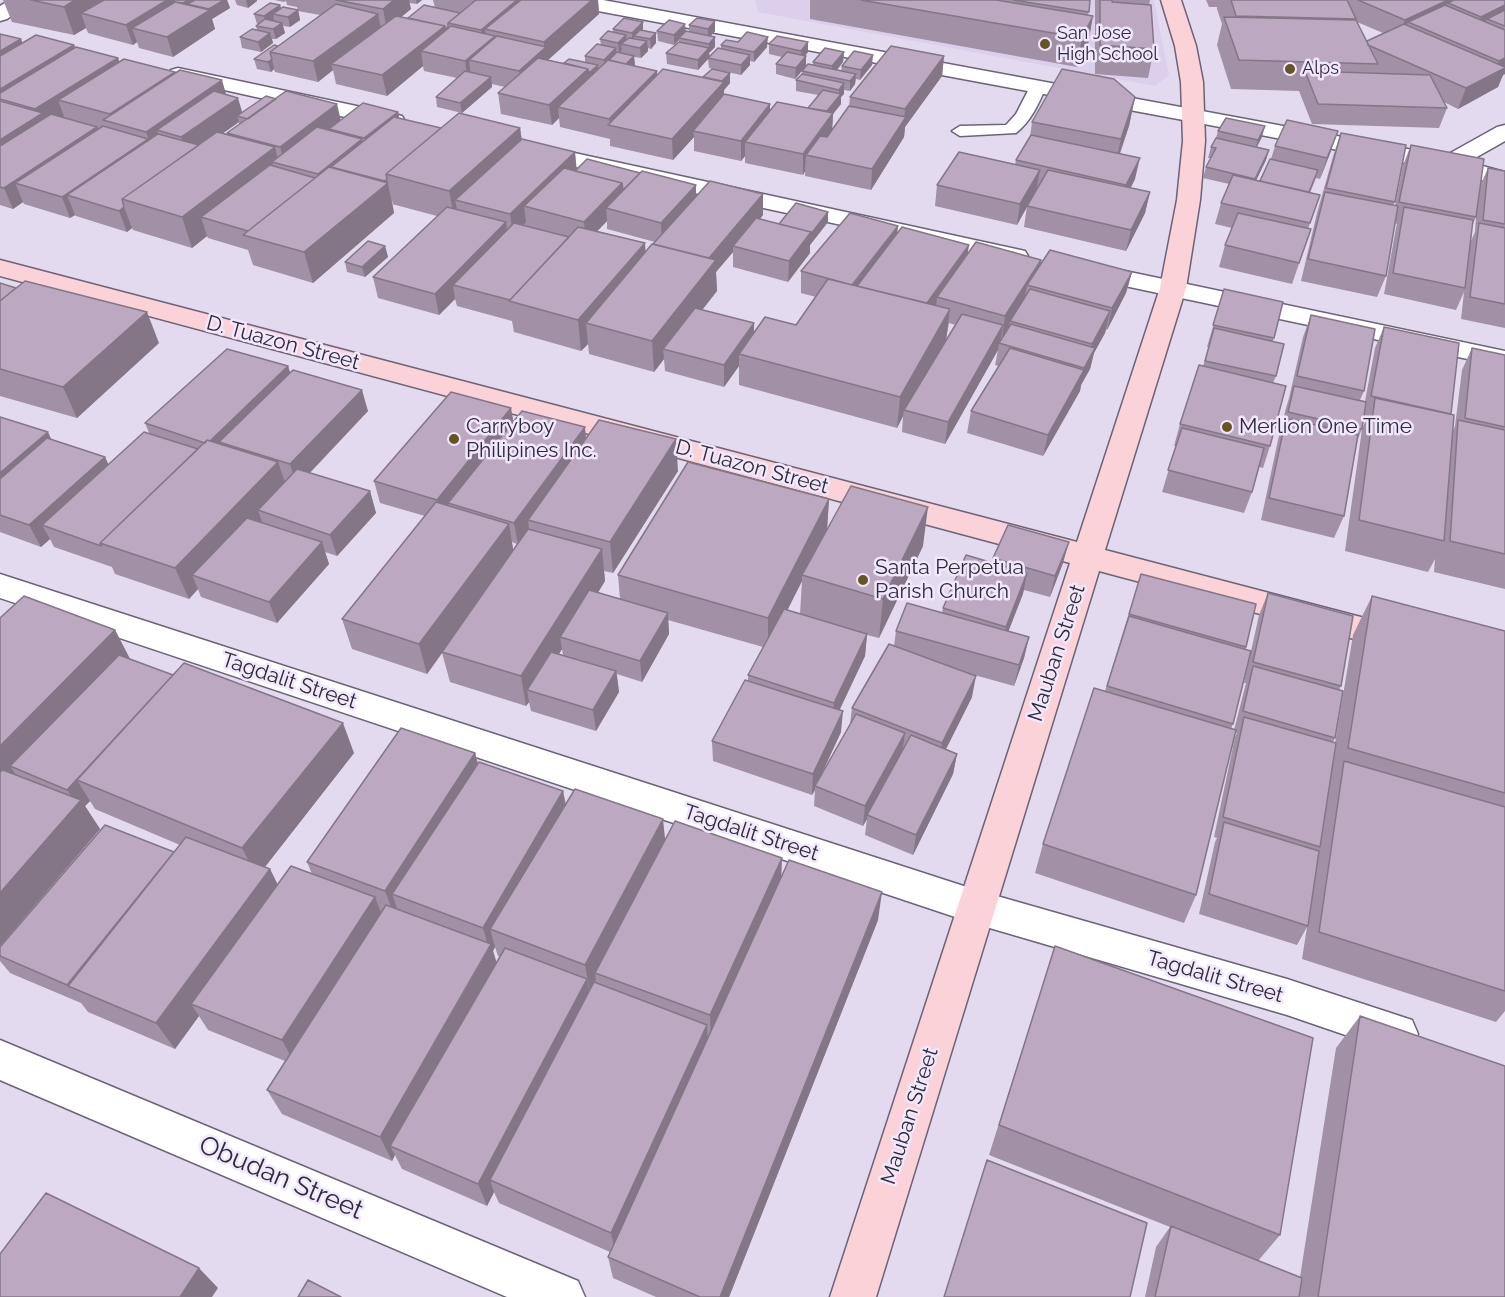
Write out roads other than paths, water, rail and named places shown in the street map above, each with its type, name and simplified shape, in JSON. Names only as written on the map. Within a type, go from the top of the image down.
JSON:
[{"type":"street","points":[[0,15],[24,0]]},
{"type":"street","points":[[571,0],[1194,115],[1448,164],[1505,179]]},
{"type":"street","name":"Mauban Street","points":[[853,1297],[1173,288],[1191,196],[1194,115],[1187,53],[1171,0]]},
{"type":"street","points":[[160,70],[417,126]]},
{"type":"street","points":[[1448,164],[1505,132]]},
{"type":"street","points":[[508,146],[1038,261]]},
{"type":"street","name":"D. Tuazon Street","points":[[0,268],[1424,645]]},
{"type":"street","points":[[1070,268],[1505,359]]},
{"type":"street","name":"Tagdalit Street","points":[[0,586],[976,907],[1287,997],[1430,1045]]},
{"type":"street","name":"Obudan Street","points":[[0,1060],[562,1297]]},
{"type":"lane","points":[[960,131],[1010,130],[1031,103],[1038,86]]},
{"type":"place","name":"San Jose High School","points":[[1045,44]]},
{"type":"place","name":"Alps","points":[[1290,69]]},
{"type":"place","name":"Merlion One Time","points":[[1227,427]]},
{"type":"place","name":"Carryboy Philipines Inc.","points":[[454,439]]},
{"type":"place","name":"Santa Perpetua Parish Church","points":[[863,580]]}]
